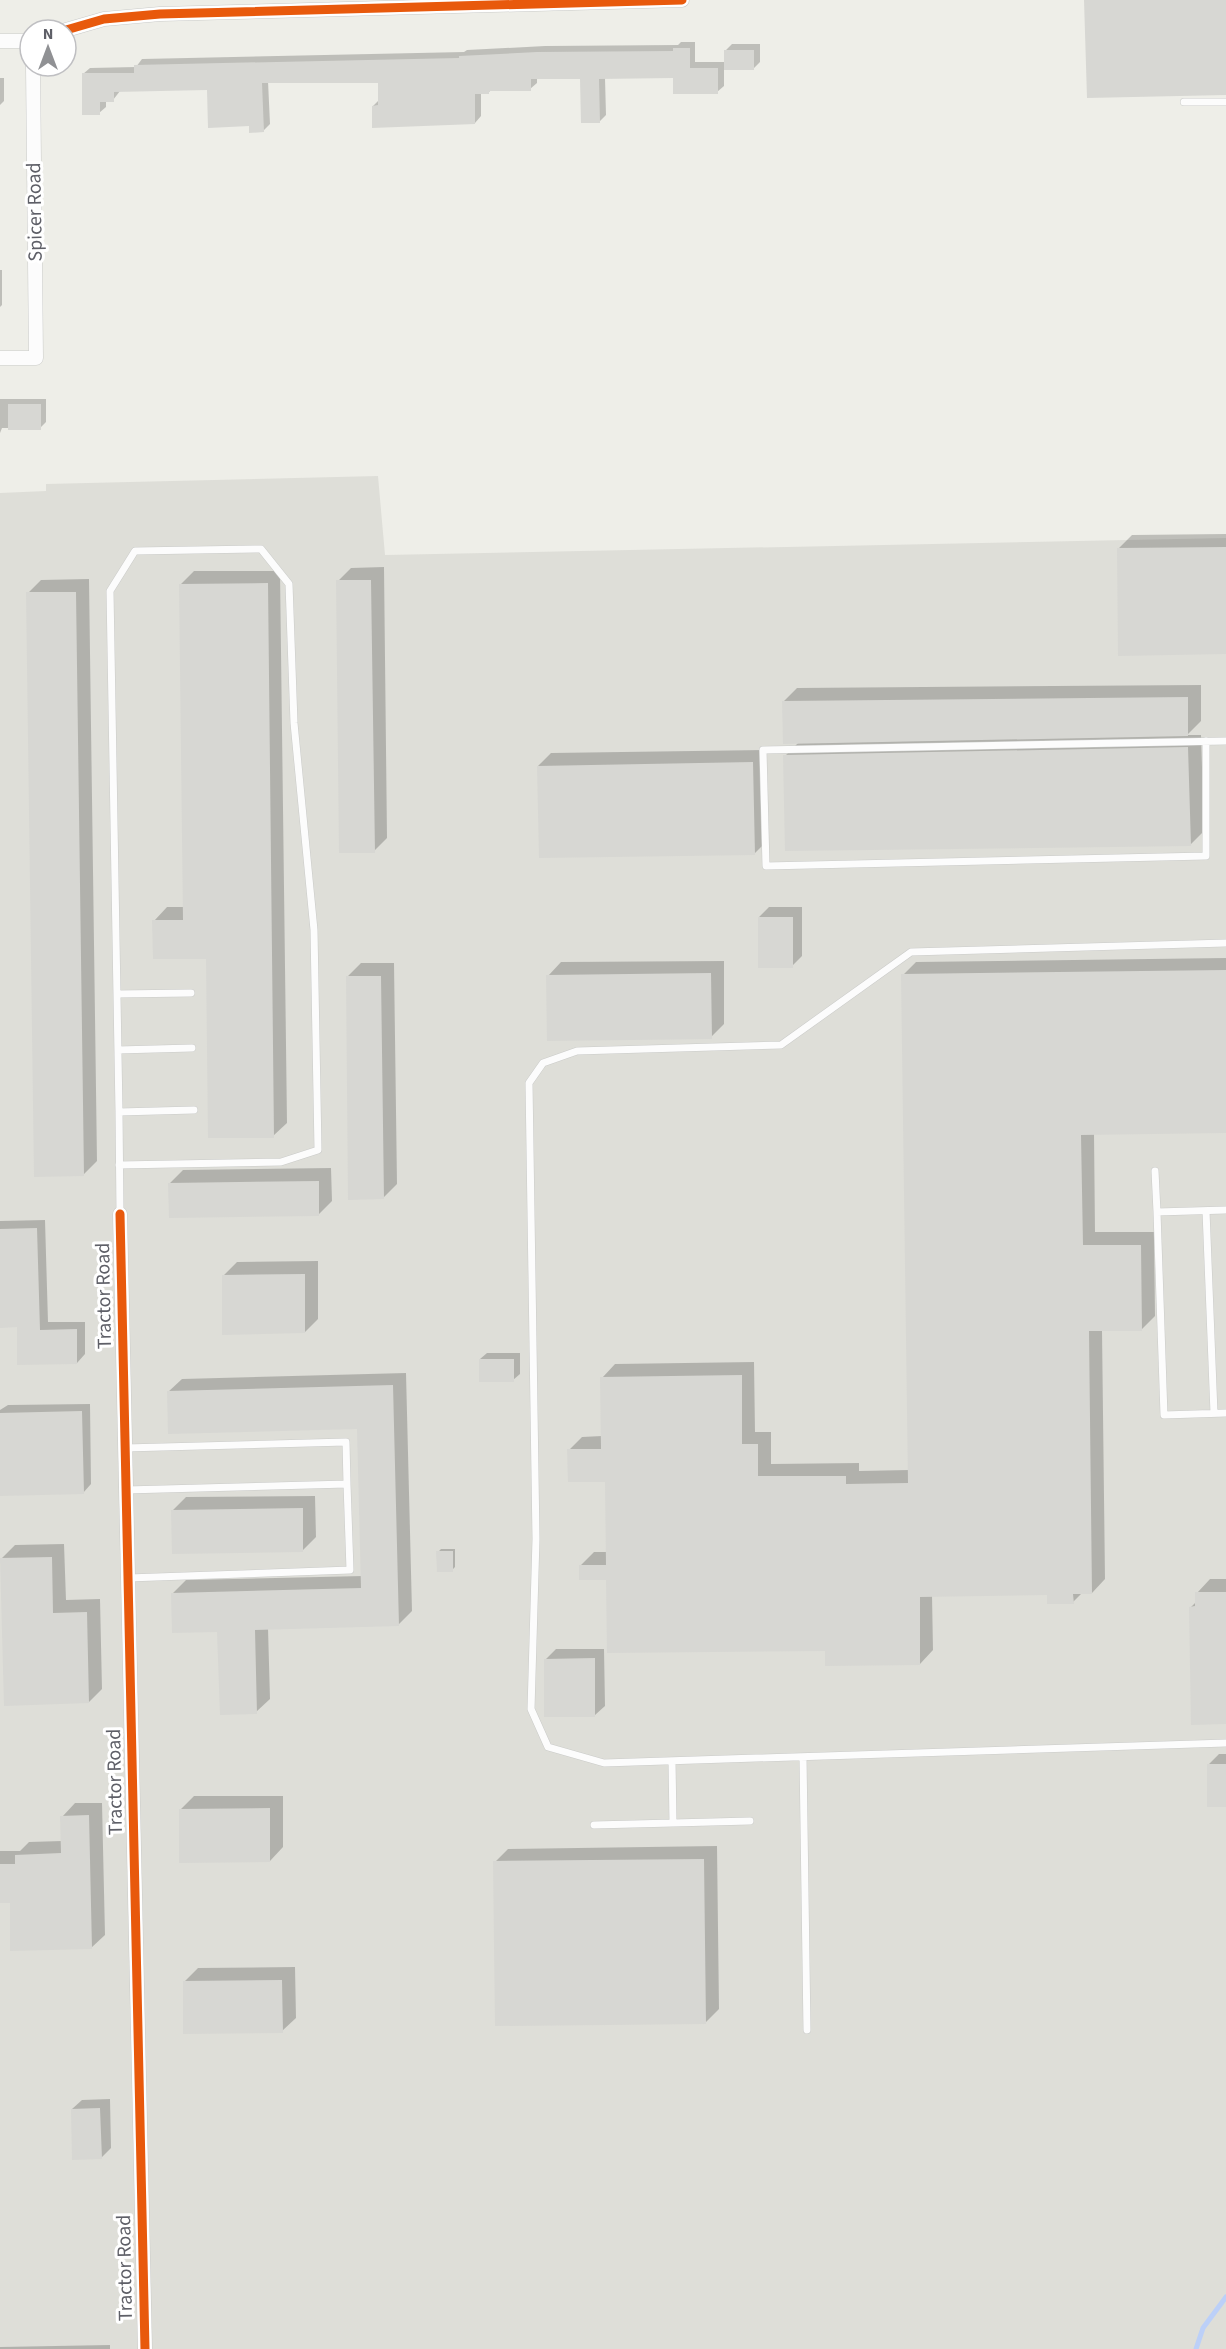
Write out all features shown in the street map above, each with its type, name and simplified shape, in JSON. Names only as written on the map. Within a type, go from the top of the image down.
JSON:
[{"type":"street","points":[[78,27],[160,7],[682,0]]},
{"type":"street","points":[[0,41],[18,41]]},
{"type":"street","name":"Spicer Road","points":[[0,358],[36,357],[33,78]]},
{"type":"street","name":"Tractor Road","points":[[120,1214],[145,2349]]},
{"type":"lane","points":[[1184,102],[1226,102]]},
{"type":"lane","points":[[119,1165],[281,1162],[318,1150],[314,930],[294,723],[289,584],[261,549],[135,551],[110,591],[119,1112],[119,1165],[120,1214]]},
{"type":"lane","points":[[1206,741],[1206,856],[766,866],[763,750],[1206,741],[1226,741]]},
{"type":"lane","points":[[1226,943],[910,952],[781,1046],[577,1051],[543,1063],[529,1083],[536,1539],[531,1709],[548,1747],[604,1763],[1226,1743]]},
{"type":"lane","points":[[117,994],[191,993]]},
{"type":"lane","points":[[118,1050],[192,1048]]},
{"type":"lane","points":[[119,1112],[194,1110]]},
{"type":"lane","points":[[1155,1171],[1164,1414],[1226,1413]]},
{"type":"lane","points":[[1157,1212],[1226,1210]]},
{"type":"lane","points":[[1206,1211],[1214,1413]]},
{"type":"lane","points":[[125,1448],[345,1442],[350,1569],[128,1578]]},
{"type":"lane","points":[[126,1490],[347,1484]]},
{"type":"lane","points":[[802,1757],[807,2030]]},
{"type":"lane","points":[[672,1761],[673,1823]]},
{"type":"lane","points":[[594,1825],[750,1821]]},
{"type":"shaded area","points":[[378,476],[385,555],[1226,538],[1226,2349],[0,2349],[0,493],[46,491],[46,484]]},
{"type":"building","points":[[1084,0],[1226,0],[1226,95],[1087,98]]},
{"type":"building","points":[[673,48],[690,48],[690,68],[718,68],[718,94],[673,94],[673,78],[599,79],[600,123],[581,123],[580,79],[531,79],[531,91],[489,91],[489,94],[475,94],[475,124],[372,128],[372,106],[378,105],[378,83],[262,83],[264,132],[249,133],[249,126],[208,128],[207,90],[114,92],[114,102],[100,102],[100,115],[82,115],[82,73],[134,73],[134,65],[459,58],[459,56],[537,52],[673,51]]},
{"type":"building","points":[[724,50],[754,50],[754,70],[724,70]]},
{"type":"building","points":[[8,404],[41,404],[41,430],[8,430]]},
{"type":"building","points":[[1226,547],[1226,654],[1118,656],[1117,548]]},
{"type":"building","points":[[336,580],[371,580],[375,853],[339,853]]},
{"type":"building","points":[[268,583],[274,1138],[208,1138],[206,959],[153,959],[152,920],[183,920],[179,584]]},
{"type":"building","points":[[26,592],[76,592],[84,1176],[34,1177]]},
{"type":"building","points":[[1188,697],[1188,736],[783,744],[782,701]]},
{"type":"building","points":[[1188,747],[1191,846],[785,851],[783,755]]},
{"type":"building","points":[[753,762],[755,855],[539,858],[537,766]]},
{"type":"building","points":[[758,917],[793,917],[793,968],[758,968]]},
{"type":"building","points":[[1226,970],[1226,1133],[1081,1135],[1083,1245],[1141,1245],[1142,1331],[1089,1331],[1092,1594],[1073,1594],[1074,1604],[1047,1604],[1047,1595],[920,1597],[920,1665],[825,1666],[825,1651],[607,1653],[606,1580],[579,1580],[579,1565],[606,1565],[605,1482],[568,1482],[567,1449],[601,1449],[600,1377],[742,1375],[742,1444],[758,1444],[758,1476],[846,1476],[846,1484],[908,1483],[901,974]]},
{"type":"building","points":[[711,973],[712,1039],[547,1041],[546,975]]},
{"type":"building","points":[[346,976],[381,976],[384,1199],[348,1200]]},
{"type":"building","points":[[319,1181],[319,1216],[169,1218],[168,1183]]},
{"type":"building","points":[[37,1228],[40,1330],[77,1329],[77,1364],[17,1365],[17,1327],[0,1328],[0,1229]]},
{"type":"building","points":[[305,1274],[305,1333],[222,1335],[222,1275]]},
{"type":"building","points":[[479,1359],[514,1359],[514,1382],[479,1382]]},
{"type":"building","points":[[393,1385],[399,1626],[255,1630],[257,1714],[220,1715],[217,1632],[172,1633],[171,1593],[361,1588],[357,1429],[168,1434],[167,1391]]},
{"type":"building","points":[[82,1411],[84,1494],[0,1496],[0,1413]]},
{"type":"building","points":[[303,1508],[303,1552],[172,1554],[171,1510]]},
{"type":"building","points":[[436,1551],[453,1551],[453,1572],[437,1572]]},
{"type":"building","points":[[52,1557],[53,1613],[87,1612],[89,1703],[4,1706],[0,1558]]},
{"type":"building","points":[[1195,1592],[1226,1592],[1226,1724],[1191,1725],[1189,1607],[1195,1606]]},
{"type":"building","points":[[595,1658],[595,1717],[544,1717],[544,1659]]},
{"type":"building","points":[[1207,1764],[1226,1764],[1226,1807],[1207,1807]]},
{"type":"building","points":[[270,1808],[270,1862],[179,1863],[179,1809]]},
{"type":"building","points":[[89,1815],[92,1949],[10,1951],[10,1903],[0,1903],[0,1864],[15,1864],[15,1855],[61,1853],[60,1816]]},
{"type":"building","points":[[704,1859],[706,2024],[495,2026],[493,1861]]},
{"type":"building","points":[[282,1980],[283,2033],[183,2034],[183,1981]]},
{"type":"building","points":[[100,2108],[102,2159],[72,2160],[71,2109]]},
{"type":"waterway","points":[[1196,2349],[1203,2328],[1226,2297]]},
{"type":"cycle path","points":[[78,27],[104,19],[160,14],[682,0]]},
{"type":"cycle path","points":[[120,1214],[145,2349]]}]
